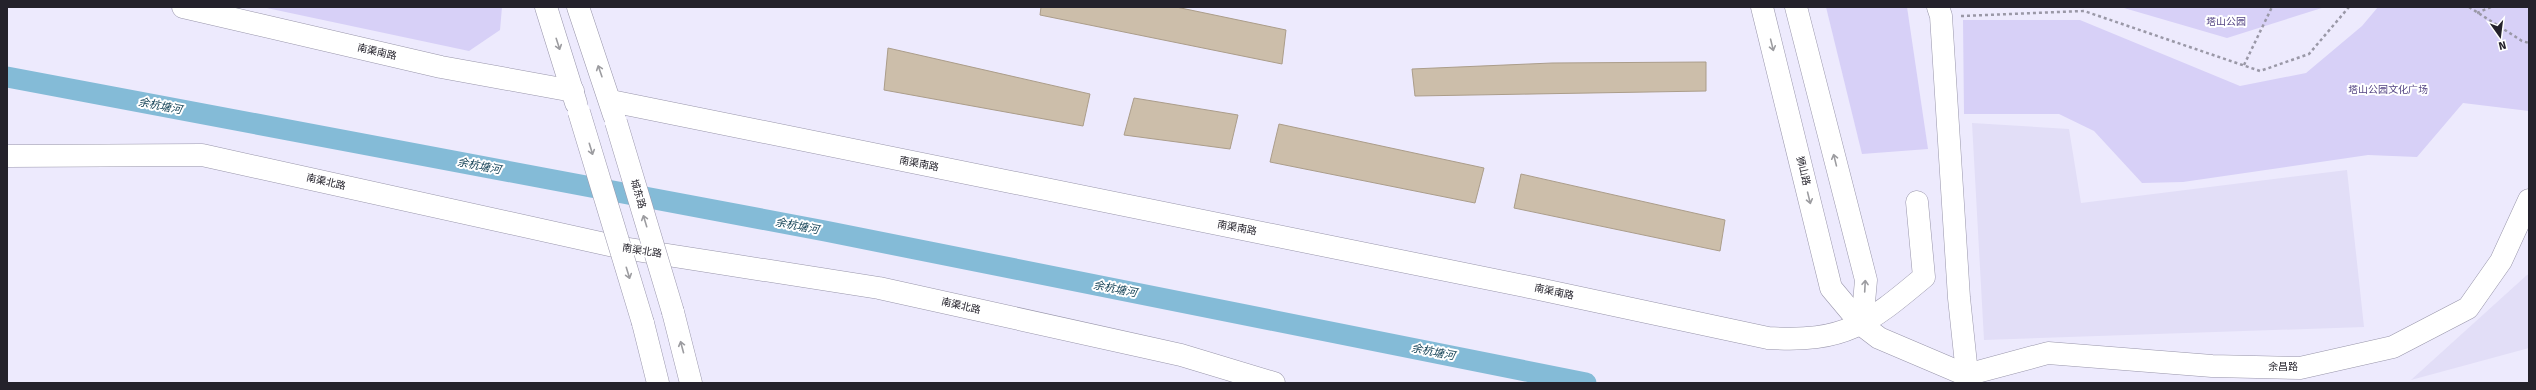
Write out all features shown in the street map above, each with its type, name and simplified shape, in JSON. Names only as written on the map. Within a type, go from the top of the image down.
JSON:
[{"type":"street","name":"南渠南路","points":[[183,7],[441,67],[573,91]]},
{"type":"street","points":[[546,7],[643,323],[658,383]]},
{"type":"street","name":"城东路","points":[[578,7],[613,112],[673,312],[691,383]]},
{"type":"street","name":"狮山路","points":[[1762,7],[1831,288],[1862,325],[1879,338],[1967,379]]},
{"type":"street","points":[[1796,7],[1866,280],[1862,325]]},
{"type":"street","points":[[1939,12],[1967,379]]},
{"type":"street","name":"南渠南路","points":[[613,112],[1534,288],[1745,334],[1796,339],[1839,334],[1862,325],[1885,311],[1924,277],[1917,202]]},
{"type":"street","name":"南渠北路","points":[[7,156],[202,155],[622,248],[879,288],[1180,355],[1274,383]]},
{"type":"street","name":"余昌路","points":[[1967,379],[2048,353],[2212,366],[2300,368],[2394,348],[2468,308],[2501,261],[2529,200]]},
{"type":"path","points":[[2244,65],[2272,7]]},
{"type":"path","points":[[1939,12],[2084,11],[2260,71],[2309,54],[2349,7]]},
{"type":"path","points":[[2469,7],[2476,13],[2522,41],[2529,43]]},
{"type":"path","points":[[2476,13],[2491,7]]},
{"type":"shaded area","points":[[1972,123],[2069,129],[2081,203],[2347,170],[2364,327],[1984,340]]},
{"type":"shaded area","points":[[2529,274],[2529,348],[2411,380],[2527,275]]},
{"type":"green space","points":[[262,7],[502,7],[500,30],[469,51]]},
{"type":"green space","points":[[1826,7],[1907,7],[1928,149],[1862,154]]},
{"type":"green space","name":"塔山公园","points":[[2106,7],[2325,7],[2227,38],[2124,8]]},
{"type":"green space","name":"塔山公园文化广场","points":[[2378,7],[2529,7],[2529,111],[2463,103],[2417,157],[2368,155],[2183,182],[2142,183],[2094,131],[2059,114],[1964,114],[1963,20],[2080,20],[2240,86],[2306,73],[2362,26]]},
{"type":"building","points":[[1041,7],[1176,7],[1286,30],[1282,64],[1040,15]]},
{"type":"building","points":[[888,48],[1090,94],[1083,126],[884,90]]},
{"type":"building","points":[[1706,62],[1706,91],[1415,96],[1412,69],[1552,63]]},
{"type":"building","points":[[1134,98],[1238,115],[1230,149],[1124,135]]},
{"type":"building","points":[[1279,124],[1484,168],[1475,203],[1270,162]]},
{"type":"building","points":[[1521,174],[1725,220],[1720,251],[1514,208]]},
{"type":"waterway","name":"余杭塘河","points":[[7,77],[825,231],[1586,383]]}]
